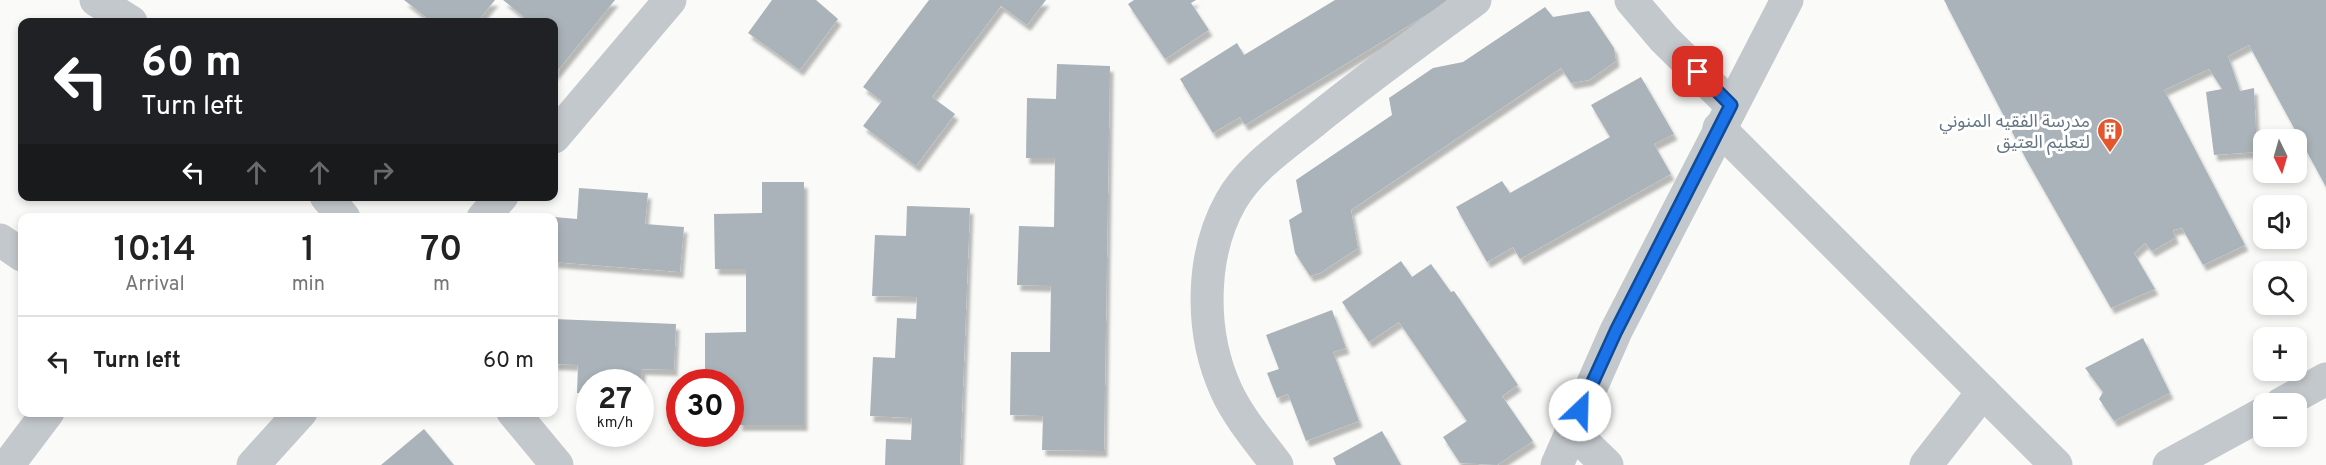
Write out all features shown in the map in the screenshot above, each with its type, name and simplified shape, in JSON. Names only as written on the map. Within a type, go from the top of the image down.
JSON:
[{"type":"street","points":[[96,0],[125,18]]},
{"type":"street","points":[[558,132],[670,0]]},
{"type":"street","points":[[1277,465],[1226,392],[1213,355],[1208,319],[1208,275],[1215,235],[1231,200],[1264,161],[1368,78],[1475,0]]},
{"type":"street","points":[[1631,0],[1725,117],[1983,392],[2056,465]]},
{"type":"street","points":[[1557,465],[1616,331],[1787,0]]},
{"type":"street","points":[[330,201],[340,213]]},
{"type":"street","points":[[487,213],[498,201]]},
{"type":"street","points":[[0,240],[18,252]]},
{"type":"street","points":[[2301,393],[2326,379]]},
{"type":"street","points":[[1926,465],[1983,392]]},
{"type":"street","points":[[8,465],[44,417]]},
{"type":"street","points":[[253,465],[296,417]]},
{"type":"street","points":[[517,417],[557,465]]},
{"type":"street","points":[[2169,465],[2253,419]]},
{"type":"street","points":[[1571,430],[1607,465]]},
{"type":"building","points":[[404,0],[495,0],[480,18],[427,18]]},
{"type":"building","points":[[503,0],[615,0],[558,70],[558,18],[524,17]]},
{"type":"building","points":[[772,0],[816,0],[838,19],[800,70],[748,33]]},
{"type":"building","points":[[929,0],[1046,0],[1027,25],[1001,6],[932,97],[955,114],[916,166],[863,126],[882,101],[863,87]]},
{"type":"building","points":[[1134,0],[1196,0],[1191,3],[1209,30],[1165,59],[1128,4]]},
{"type":"building","points":[[1335,0],[1451,0],[1245,125],[1240,117],[1213,133],[1180,79],[1237,43],[1244,55]]},
{"type":"building","name":"مدرسة الفقيه المنوني لتعليم العتيق","points":[[1944,0],[2326,0],[2326,187],[2307,152],[2307,129],[2295,129],[2249,45],[2228,56],[2240,91],[2254,88],[2256,129],[2253,129],[2253,152],[2214,155],[2206,92],[2222,89],[2209,69],[2164,90],[2245,245],[2203,265],[2182,228],[2173,230],[2175,238],[2152,251],[2145,243],[2134,253],[2155,289],[2111,308],[2026,159]]},
{"type":"building","points":[[1545,7],[1553,17],[1589,11],[1614,48],[1616,61],[1589,80],[1571,83],[1561,68],[1351,210],[1358,248],[1320,273],[1310,276],[1295,253],[1289,220],[1302,212],[1296,180],[1392,115],[1389,98],[1433,68],[1463,62]]},
{"type":"building","points":[[1057,64],[1110,66],[1104,451],[1042,450],[1043,416],[1010,415],[1011,352],[1050,352],[1051,286],[1017,285],[1019,226],[1054,227],[1055,158],[1026,158],[1027,98],[1056,99]]},
{"type":"building","points":[[1641,77],[1674,134],[1654,144],[1671,174],[1520,259],[1513,247],[1487,262],[1456,207],[1502,181],[1510,193],[1610,137],[1591,105]]},
{"type":"building","points":[[762,182],[804,182],[804,425],[744,425],[744,369],[705,369],[705,333],[746,332],[746,269],[715,269],[714,214],[762,213]]},
{"type":"building","points":[[579,188],[648,193],[645,224],[684,227],[680,272],[558,262],[558,217],[577,219]]},
{"type":"building","points":[[907,206],[970,208],[960,465],[885,465],[886,439],[911,440],[912,418],[870,416],[873,357],[895,358],[897,318],[916,319],[917,297],[872,296],[875,235],[906,236]]},
{"type":"building","points":[[1401,261],[1412,277],[1431,264],[1451,292],[1454,291],[1518,385],[1502,396],[1533,441],[1497,465],[1460,463],[1443,437],[1467,421],[1399,322],[1369,342],[1342,302]]},
{"type":"building","points":[[1332,310],[1346,348],[1333,352],[1359,421],[1306,441],[1288,394],[1277,398],[1267,373],[1279,369],[1266,335]]},
{"type":"building","points":[[558,319],[676,324],[674,369],[578,369],[578,365],[558,364]]},
{"type":"building","points":[[2143,338],[2170,393],[2114,421],[2099,399],[2103,392],[2085,368]]},
{"type":"building","points":[[424,429],[454,465],[381,465]]},
{"type":"building","points":[[1382,431],[1401,465],[1336,465],[1333,458]]},
{"type":"place","name":"مدرسة الفقيه المنوني لتعليم العتيق","points":[[2110,154]]},
{"type":"route","points":[[1580,410],[1616,331],[1731,105],[1698,72]]}]
